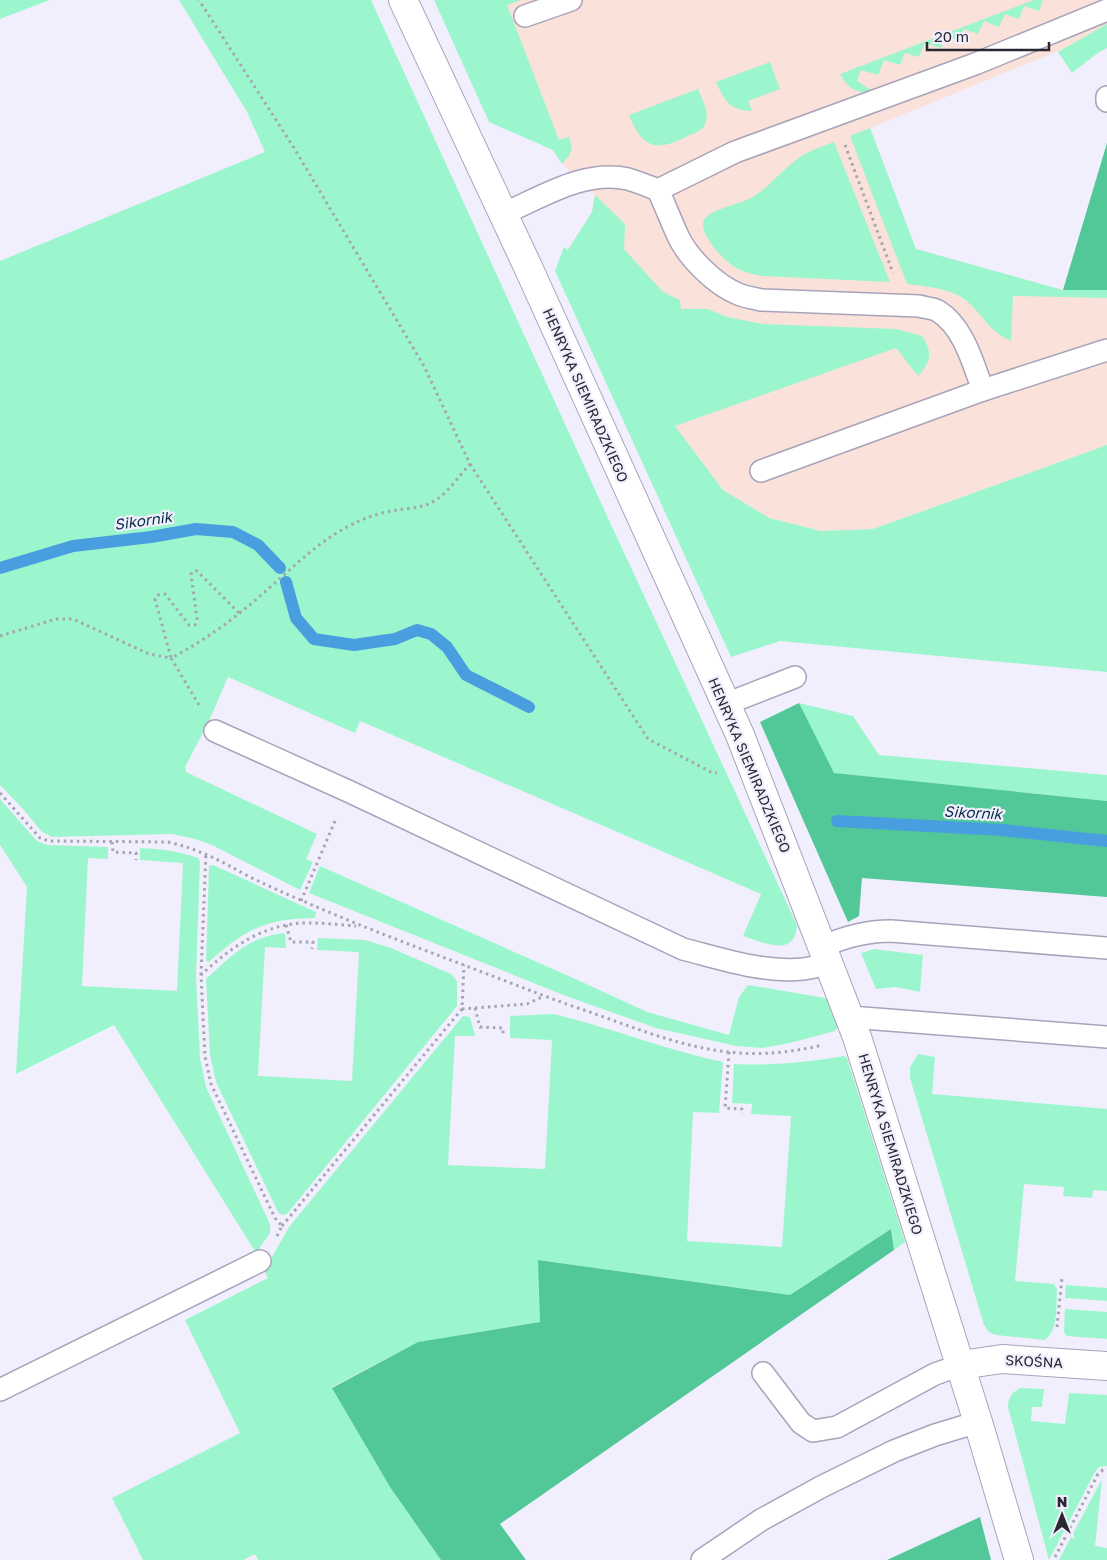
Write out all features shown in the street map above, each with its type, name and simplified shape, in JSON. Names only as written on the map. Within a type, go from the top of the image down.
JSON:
[{"type":"street","name":"HENRYKA SIEMIRADZKIEGO","points":[[403,0],[503,214],[726,704],[757,780],[854,1027],[961,1365],[1019,1560]]},
{"type":"street","name":"SKOŚNA","points":[[961,1365],[1002,1359],[1107,1366]]},
{"type":"lane","points":[[526,16],[570,0]]},
{"type":"lane","points":[[503,214],[579,180],[602,178],[628,179],[658,190],[735,152],[975,64],[1107,10]]},
{"type":"lane","points":[[658,190],[678,238],[692,257],[724,287],[738,294],[760,300],[919,306],[937,311],[950,322],[961,336],[983,390]]},
{"type":"lane","points":[[760,471],[983,390],[1107,350]]},
{"type":"lane","points":[[726,704],[795,677]]},
{"type":"lane","points":[[215,731],[348,791],[683,948],[726,961],[767,969],[803,969],[863,933],[891,932],[1107,948]]},
{"type":"lane","points":[[854,1027],[1107,1038]]},
{"type":"lane","points":[[0,1390],[260,1261]]},
{"type":"lane","points":[[763,1372],[801,1423],[813,1431],[837,1427],[935,1374],[961,1365]]},
{"type":"lane","points":[[702,1560],[761,1520],[821,1487],[894,1451],[935,1435],[978,1422]]},
{"type":"path","points":[[199,0],[294,148],[424,366],[470,464],[648,739],[712,772],[757,780]]},
{"type":"path","points":[[833,116],[897,283],[898,305]]},
{"type":"path","points":[[0,636],[56,619],[73,619],[149,654],[171,658],[220,629],[298,561],[332,536],[358,521],[391,511],[423,506],[436,500],[470,464]]},
{"type":"path","points":[[201,708],[171,658],[155,599],[158,595],[164,594],[189,625],[195,625],[197,619],[191,574],[193,571],[197,571],[239,613]]},
{"type":"path","points":[[302,901],[348,791]]},
{"type":"path","points":[[0,793],[40,838],[49,841],[168,842],[188,846],[206,853],[250,877],[360,926],[544,996],[652,1034],[729,1052],[762,1054],[795,1052],[854,1027]]},
{"type":"path","points":[[112,842],[113,852],[136,853],[136,860]]},
{"type":"path","points":[[206,853],[201,975],[205,1056],[211,1084],[275,1218],[282,1226]]},
{"type":"path","points":[[201,975],[220,957],[242,942],[265,930],[286,925],[308,923],[360,926]]},
{"type":"path","points":[[286,925],[291,942],[312,942],[312,949]]},
{"type":"path","points":[[260,1261],[282,1226],[462,1009],[464,965]]},
{"type":"path","points":[[462,1009],[527,1004],[544,996]]},
{"type":"path","points":[[475,1008],[480,1027],[503,1028],[503,1037]]},
{"type":"path","points":[[729,1052],[725,1108],[742,1109],[742,1114]]},
{"type":"path","points":[[1057,1329],[1062,1278]]},
{"type":"path","points":[[1053,1560],[1098,1474],[1103,1470],[1107,1470]]},
{"type":"shaded area","points":[[449,0],[1107,0],[1107,31],[870,128],[916,249],[1063,290],[1107,290],[1107,445],[873,529],[821,531],[769,518],[723,490],[674,426],[567,251],[592,212],[595,195],[562,164]]},
{"type":"green space","points":[[0,0],[50,0],[0,19]]},
{"type":"green space","points":[[179,0],[371,0],[797,925],[791,942],[777,946],[743,936],[761,894],[360,721],[355,733],[228,677],[209,721],[185,767],[186,772],[317,834],[306,859],[313,862],[300,890],[212,845],[172,834],[52,837],[42,832],[0,785],[0,261],[265,152],[247,112]]},
{"type":"green space","points":[[434,0],[521,0],[507,5],[559,140],[569,137],[572,147],[569,156],[562,164],[553,150],[489,122]]},
{"type":"green space","points":[[1034,0],[1043,0],[1039,11],[1024,6],[1019,19],[1005,14],[999,27],[984,21],[978,34],[964,29],[959,41],[946,36],[941,48],[925,43],[919,57],[905,53],[900,65],[884,60],[878,75],[861,70],[857,81],[874,92],[858,91],[850,87],[840,74]]},
{"type":"green space","points":[[1107,24],[1107,48],[1072,73],[1058,52]]},
{"type":"green space","points":[[770,62],[780,89],[748,101],[752,111],[738,109],[725,99],[716,82]]},
{"type":"green space","points":[[698,89],[707,114],[705,125],[701,129],[667,144],[659,145],[645,141],[634,126],[629,115]]},
{"type":"green space","points":[[870,128],[916,249],[1063,290],[1107,290],[1107,298],[1013,296],[1011,341],[993,329],[970,304],[957,295],[932,287],[907,284],[850,136]]},
{"type":"green space","points":[[834,142],[890,282],[762,276],[740,270],[723,258],[712,246],[705,232],[703,226],[707,216],[756,195],[800,157]]},
{"type":"green space","points":[[1107,143],[1107,290],[1063,290]]},
{"type":"green space","points":[[595,195],[625,224],[624,249],[663,292],[680,300],[681,309],[708,309],[727,317],[763,324],[896,329],[922,336],[926,342],[929,352],[928,362],[918,376],[896,348],[675,426],[723,490],[769,518],[821,531],[873,529],[1107,445],[1107,672],[780,641],[731,657],[555,271],[564,247],[568,250],[592,212]]},
{"type":"green space","points":[[799,703],[853,716],[879,755],[1107,775],[1107,801],[833,773]]},
{"type":"green space","points":[[799,703],[834,773],[1107,801],[1107,897],[862,878],[859,916],[848,922],[760,722]]},
{"type":"green space","points":[[0,799],[37,841],[47,845],[108,847],[108,859],[88,858],[82,986],[177,991],[183,863],[140,860],[140,848],[170,851],[198,858],[200,862],[196,977],[200,1058],[206,1087],[270,1224],[270,1233],[256,1253],[114,1025],[16,1074],[27,887],[0,845]]},
{"type":"green space","points":[[213,865],[316,912],[315,918],[283,920],[257,928],[233,942],[209,962],[206,961],[209,866]]},
{"type":"green space","points":[[320,866],[647,1012],[729,1035],[739,997],[748,985],[825,998],[829,1003],[838,1026],[835,1031],[763,1048],[736,1046],[656,1028],[566,996],[309,893]]},
{"type":"green space","points":[[285,933],[286,948],[265,947],[258,1076],[352,1081],[359,952],[317,950],[318,938],[365,940],[391,948],[451,974],[457,981],[457,1006],[287,1214],[282,1215],[278,1212],[216,1082],[210,1055],[206,979],[241,948],[261,938]]},
{"type":"green space","points":[[874,949],[923,955],[920,992],[896,987],[876,989],[861,953]]},
{"type":"green space","points":[[553,1014],[723,1062],[719,1113],[693,1112],[687,1241],[782,1247],[791,1116],[751,1114],[752,1104],[732,1103],[734,1064],[789,1063],[844,1056],[847,1058],[905,1242],[894,1250],[891,1229],[790,1295],[539,1260],[540,1322],[418,1342],[332,1387],[390,1487],[441,1560],[258,1560],[255,1554],[243,1560],[143,1560],[112,1498],[240,1433],[185,1320],[268,1278],[264,1271],[289,1227],[463,1016],[470,1017],[475,1036],[455,1036],[448,1165],[545,1169],[552,1040],[510,1038],[510,1016]]},
{"type":"green space","points":[[918,1054],[935,1057],[932,1094],[1107,1109],[1107,1191],[1093,1190],[1092,1198],[1063,1196],[1064,1187],[1024,1184],[1015,1281],[1054,1284],[1057,1289],[1055,1323],[1053,1330],[1045,1340],[996,1335],[989,1332],[984,1325],[910,1078],[910,1067]]},
{"type":"green space","points":[[891,1229],[894,1250],[500,1524],[526,1560],[441,1560],[390,1487],[332,1388],[418,1342],[540,1322],[538,1260],[790,1295]]},
{"type":"green space","points":[[1066,1285],[1107,1288],[1107,1301],[1065,1298]]},
{"type":"green space","points":[[1065,1309],[1107,1312],[1107,1339],[1067,1336],[1064,1332]]},
{"type":"green space","points":[[1020,1388],[1044,1389],[1042,1407],[1032,1407],[1031,1421],[1065,1424],[1069,1393],[1107,1395],[1107,1466],[1099,1467],[1095,1472],[1049,1560],[1008,1407],[1011,1396]]},
{"type":"green space","points":[[1102,1479],[1095,1546],[1107,1548],[1107,1560],[1059,1560]]},
{"type":"green space","points":[[980,1517],[991,1560],[887,1560]]},
{"type":"waterway","name":"Sikornik","points":[[0,568],[73,546],[151,537],[196,529],[233,532],[258,545],[280,568]]},
{"type":"waterway","points":[[286,582],[296,618],[314,639],[354,645],[395,639],[417,630],[431,634],[447,647],[466,675],[529,707]]},
{"type":"waterway","name":"Sikornik","points":[[837,821],[1002,830],[1107,841]]}]
